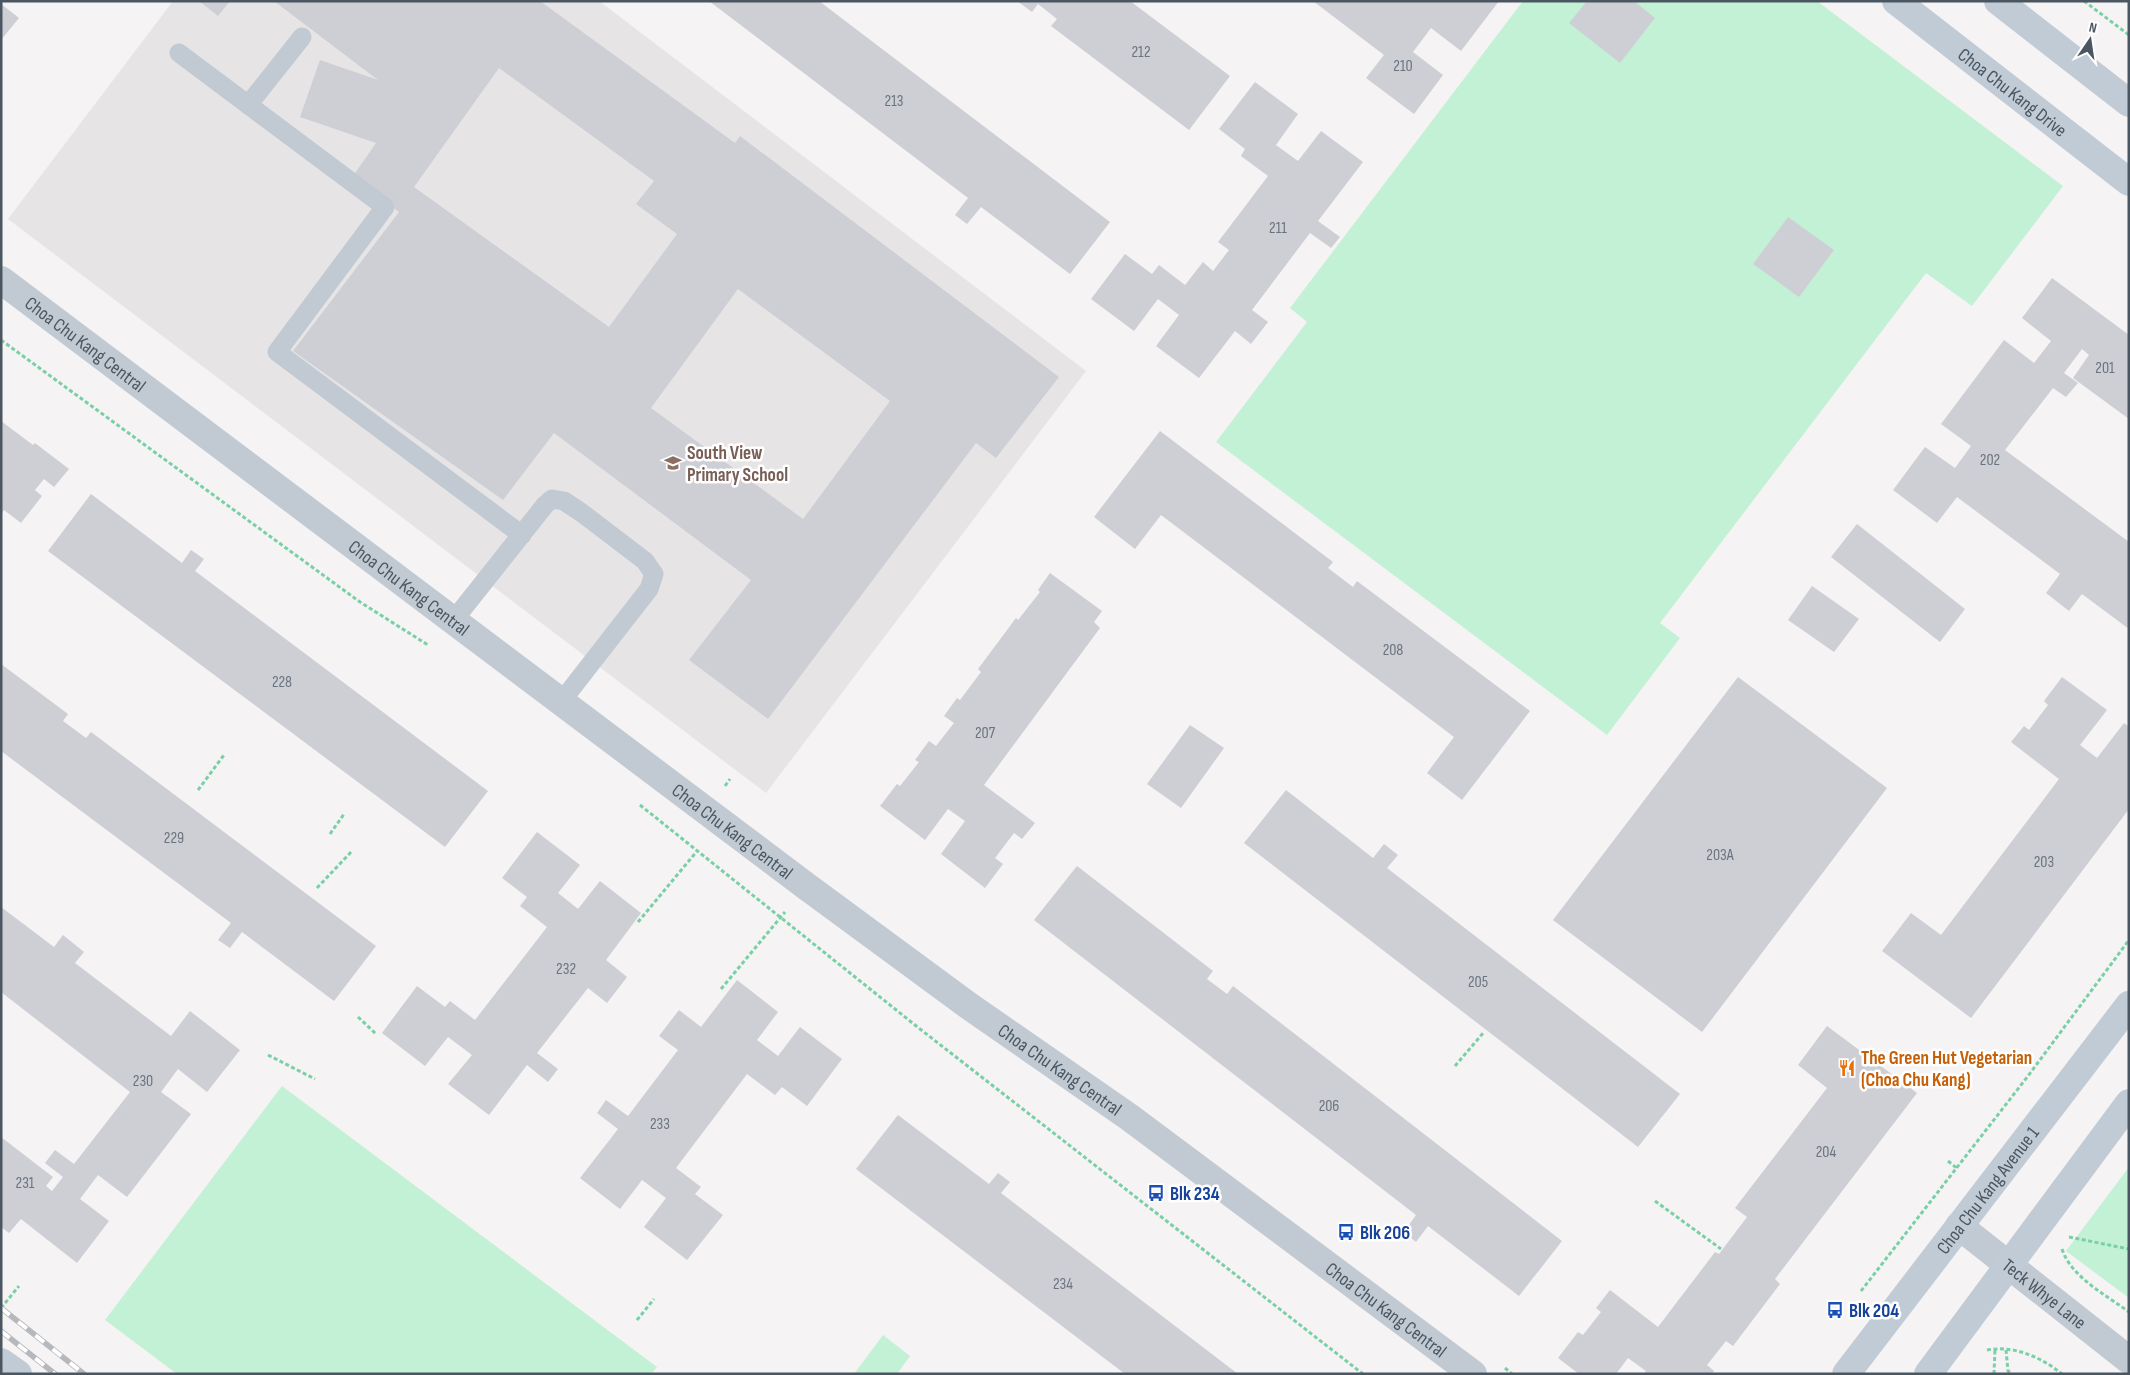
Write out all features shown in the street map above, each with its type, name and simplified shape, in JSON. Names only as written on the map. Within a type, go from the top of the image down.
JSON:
[{"type":"street","name":"Choa Chu Kang Drive","points":[[1896,1],[2129,182]]},
{"type":"street","points":[[1998,1],[2129,103]]},
{"type":"street","name":"Choa Chu Kang Central","points":[[1,280],[806,886],[969,1006],[1129,1116],[1472,1374]]},
{"type":"street","name":"Choa Chu Kang Avenue 1","points":[[1846,1374],[2129,1005]]},
{"type":"street","points":[[1928,1374],[2129,1102]]},
{"type":"street","name":"Teck Whye Lane","points":[[1959,1226],[2129,1360]]},
{"type":"street","points":[[1,1362],[18,1374]]},
{"type":"lane","points":[[248,105],[302,37]]},
{"type":"lane","points":[[178,53],[385,207],[276,352],[522,535]]},
{"type":"lane","points":[[453,621],[545,505],[552,499],[564,501],[645,561],[654,574],[649,589],[561,702]]},
{"type":"path","points":[[2084,1],[2129,35]]},
{"type":"path","points":[[1,340],[360,602],[435,650]]},
{"type":"path","points":[[198,790],[224,755]]},
{"type":"path","points":[[637,802],[920,1029],[1363,1374]]},
{"type":"path","points":[[330,834],[344,814]]},
{"type":"path","points":[[638,922],[720,822]]},
{"type":"path","points":[[317,888],[352,851]]},
{"type":"path","points":[[721,989],[806,886]]},
{"type":"path","points":[[1860,1291],[2022,1084],[2129,940]]},
{"type":"path","points":[[358,1017],[376,1034]]},
{"type":"path","points":[[1455,1066],[1484,1032]]},
{"type":"path","points":[[268,1055],[315,1079]]},
{"type":"path","points":[[1655,1201],[1721,1250]]},
{"type":"path","points":[[2067,1236],[2129,1249]]},
{"type":"path","points":[[2060,1244],[2065,1260],[2083,1278],[2129,1312]]},
{"type":"path","points":[[1,1308],[19,1286]]},
{"type":"path","points":[[637,1320],[654,1299]]},
{"type":"path","points":[[1994,1374],[1995,1349]]},
{"type":"path","points":[[1980,1351],[1995,1349],[2030,1354],[2062,1374]]},
{"type":"path","points":[[2006,1350],[2008,1371],[2012,1374]]},
{"type":"shaded area","name":"South View Primary School","points":[[173,1],[599,1],[1086,371],[766,793],[8,219]]},
{"type":"green space","points":[[1523,1],[1817,1],[2063,186],[1972,306],[1926,273],[1660,623],[1680,638],[1607,735],[1216,442],[1307,322],[1290,308]]},
{"type":"green space","points":[[282,1086],[657,1367],[651,1374],[177,1374],[105,1320]]},
{"type":"green space","points":[[2129,1167],[2129,1298],[2066,1251]]},
{"type":"green space","points":[[883,1335],[910,1356],[897,1374],[854,1374]]},
{"type":"building","points":[[199,1],[230,1],[218,16]]},
{"type":"building","points":[[274,1],[540,1],[735,143],[740,136],[1059,377],[996,458],[976,443],[768,719],[689,660],[751,580],[554,433],[503,500],[293,351],[399,212],[353,176],[376,143],[300,117],[320,60],[378,80]],"holes":[[[499,68],[654,181],[636,204],[677,234],[609,327],[414,187]],[[738,289],[890,401],[803,519],[651,408]]]},
{"type":"building","points":[[709,1],[819,1],[1110,222],[1070,274],[981,207],[967,224],[955,215],[968,198]]},
{"type":"building","points":[[1017,1],[1130,1],[1230,76],[1189,130],[1051,26],[1057,19],[1038,4],[1032,12]]},
{"type":"building","points":[[1313,1],[1499,1],[1461,51],[1431,28],[1413,52],[1443,75],[1414,114],[1366,78],[1384,55]]},
{"type":"building","points":[[1587,1],[1634,1],[1655,18],[1620,63],[1569,23]]},
{"type":"building","points":[[1,4],[19,18],[1,40]]},
{"type":"building","points":[[1255,82],[1298,114],[1276,145],[1298,161],[1321,131],[1363,162],[1318,221],[1340,237],[1331,248],[1310,233],[1252,310],[1268,322],[1251,344],[1235,331],[1199,378],[1156,346],[1179,315],[1158,299],[1134,331],[1091,299],[1125,254],[1152,274],[1159,265],[1185,285],[1203,262],[1213,271],[1229,250],[1218,242],[1268,176],[1241,156],[1245,149],[1219,129]]},
{"type":"building","points":[[1788,217],[1834,250],[1799,297],[1753,264]]},
{"type":"building","points":[[2052,278],[2129,335],[2129,419],[2073,378],[2089,355],[2082,349],[2064,373],[2078,383],[2066,397],[2053,388],[2005,450],[2129,542],[2129,629],[2082,594],[2069,611],[2046,593],[2060,574],[1957,497],[1937,523],[1893,490],[1925,447],[1955,468],[1971,446],[1941,424],[2004,340],[2034,363],[2051,341],[2022,318]]},
{"type":"building","points":[[1,421],[33,445],[35,443],[69,469],[54,487],[44,479],[35,490],[42,496],[21,523],[4,510],[1,514]]},
{"type":"building","points":[[1160,431],[1333,562],[1328,568],[1353,587],[1357,581],[1530,711],[1462,800],[1427,773],[1454,737],[1161,515],[1135,549],[1094,517]]},
{"type":"building","points":[[91,494],[182,563],[191,550],[204,559],[195,571],[488,791],[445,847],[48,551]]},
{"type":"building","points":[[1857,524],[1965,609],[1940,642],[1831,557]]},
{"type":"building","points":[[1050,573],[1102,611],[1094,622],[1100,628],[984,785],[1035,823],[1022,839],[1014,833],[995,858],[1003,864],[985,888],[941,854],[965,821],[948,809],[925,840],[880,806],[897,784],[900,786],[919,762],[915,760],[929,741],[936,746],[954,723],[944,716],[957,698],[960,700],[981,672],[978,669],[1016,618],[1018,620],[1040,592],[1038,590]]},
{"type":"building","points":[[1812,586],[1859,619],[1834,652],[1788,620]]},
{"type":"building","points":[[1,664],[68,714],[63,721],[86,738],[91,732],[376,946],[334,1001],[242,932],[230,948],[218,940],[231,923],[1,751]]},
{"type":"building","points":[[1738,677],[1887,788],[1702,1032],[1553,920]]},
{"type":"building","points":[[2062,677],[2107,710],[2080,745],[2097,758],[2124,723],[2129,727],[2129,809],[1971,1018],[1882,951],[1911,913],[1941,935],[2059,779],[2011,742],[2024,726],[2029,730],[2048,705],[2044,701]]},
{"type":"building","points":[[1190,725],[1224,748],[1181,808],[1147,784]]},
{"type":"building","points":[[1286,790],[1373,858],[1384,844],[1398,855],[1387,868],[1680,1094],[1638,1147],[1244,843]]},
{"type":"building","points":[[537,832],[580,865],[558,893],[578,909],[600,881],[641,913],[606,960],[627,977],[607,1003],[588,988],[537,1053],[558,1069],[548,1082],[527,1065],[489,1115],[448,1084],[472,1055],[448,1037],[425,1066],[382,1033],[417,986],[445,1007],[450,1001],[475,1020],[547,927],[520,906],[527,897],[502,878]]},
{"type":"building","points":[[1077,866],[1213,971],[1207,979],[1227,994],[1233,986],[1562,1241],[1519,1296],[1428,1226],[1416,1242],[1404,1232],[1416,1215],[1034,920]]},
{"type":"building","points":[[1,907],[54,947],[63,935],[84,952],[75,963],[171,1036],[190,1011],[240,1050],[207,1092],[178,1069],[161,1092],[191,1114],[127,1197],[98,1175],[80,1199],[109,1221],[77,1263],[21,1219],[9,1233],[1,1227],[1,1137],[53,1177],[46,1186],[52,1191],[63,1177],[45,1163],[55,1150],[74,1164],[130,1092],[1,992]]},
{"type":"building","points":[[737,980],[778,1012],[757,1040],[778,1056],[800,1027],[842,1059],[807,1106],[782,1087],[775,1095],[747,1074],[676,1168],[701,1187],[695,1194],[723,1215],[687,1260],[644,1227],[666,1198],[642,1180],[620,1209],[580,1178],[618,1129],[597,1113],[606,1100],[628,1116],[678,1050],[659,1036],[679,1010],[701,1027]]},
{"type":"building","points":[[1827,1026],[1917,1093],[1775,1279],[1780,1284],[1733,1346],[1726,1341],[1707,1365],[1714,1371],[1712,1374],[1644,1374],[1646,1371],[1628,1358],[1616,1374],[1579,1374],[1558,1358],[1578,1332],[1583,1335],[1601,1312],[1596,1308],[1610,1290],[1658,1327],[1715,1252],[1719,1254],[1747,1217],[1735,1208],[1827,1088],[1798,1065]]},
{"type":"building","points":[[898,1115],[989,1184],[998,1173],[1010,1182],[1001,1193],[1238,1374],[1125,1374],[856,1169]]},
{"type":"railway","points":[[1,1308],[84,1374]]},
{"type":"railway","points":[[1,1331],[55,1374]]},
{"type":"place","name":"South View Primary School","points":[[673,463]]},
{"type":"place","name":"The Green Hut Vegetarian (Choa Chu Kang)","points":[[1847,1068]]},
{"type":"place","name":"Blk 234","points":[[1156,1193]]},
{"type":"place","name":"Blk 206","points":[[1346,1232]]},
{"type":"place","name":"Blk 204","points":[[1835,1310]]}]
